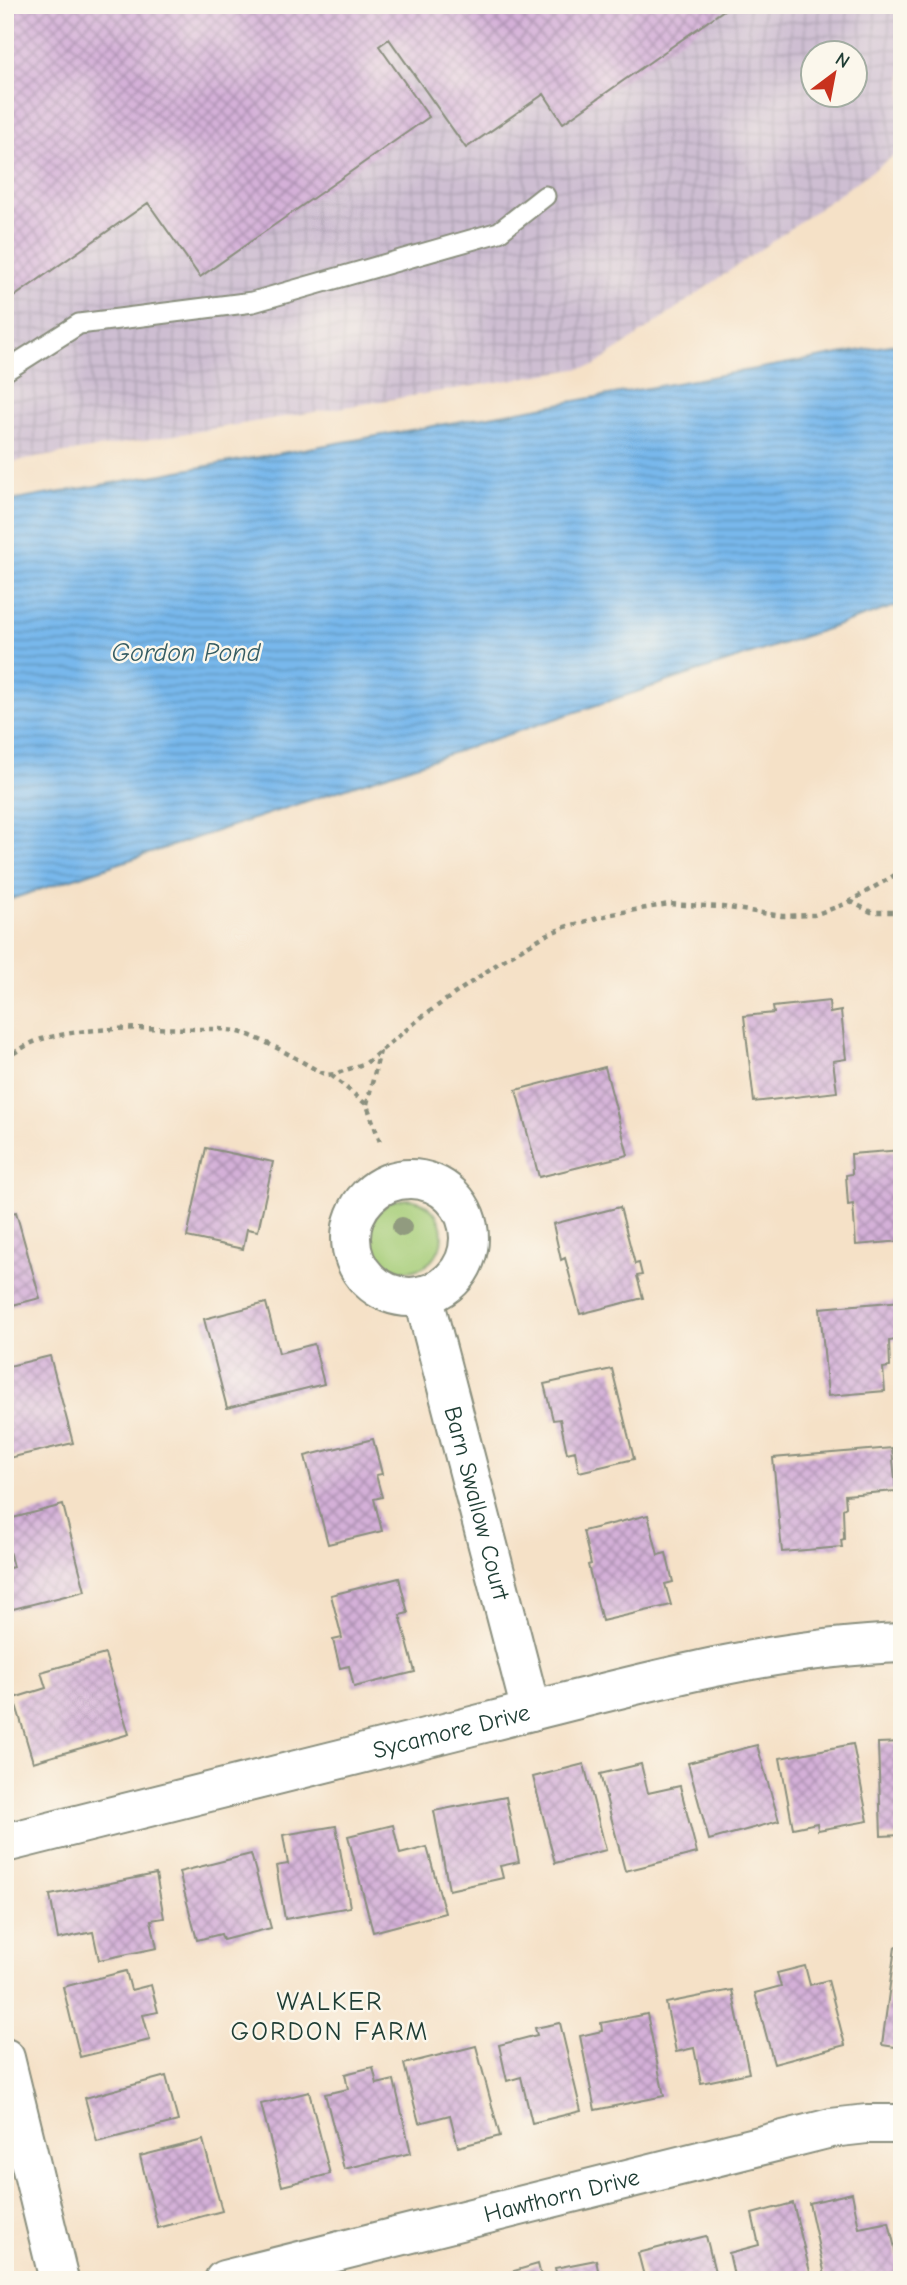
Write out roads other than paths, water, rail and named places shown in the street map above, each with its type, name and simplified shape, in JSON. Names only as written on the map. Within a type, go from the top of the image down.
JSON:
[{"type":"street","name":"Barn Swallow Court","points":[[423,1296],[531,1711]]},
{"type":"street","name":"Sycamore Drive","points":[[5,1843],[752,1658],[810,1649],[902,1643]]},
{"type":"street","points":[[5,2058],[59,2280]]},
{"type":"street","name":"Hawthorn Drive","points":[[224,2280],[831,2128],[855,2124],[902,2124]]},
{"type":"lane","points":[[5,371],[79,324],[253,302],[499,232],[545,196]]},
{"type":"water","name":"Gordon Pond","points":[[902,343],[902,604],[5,901],[5,502]]},
{"type":"district","name":"WALKER GORDON FARM","points":[[330,2016]]}]
